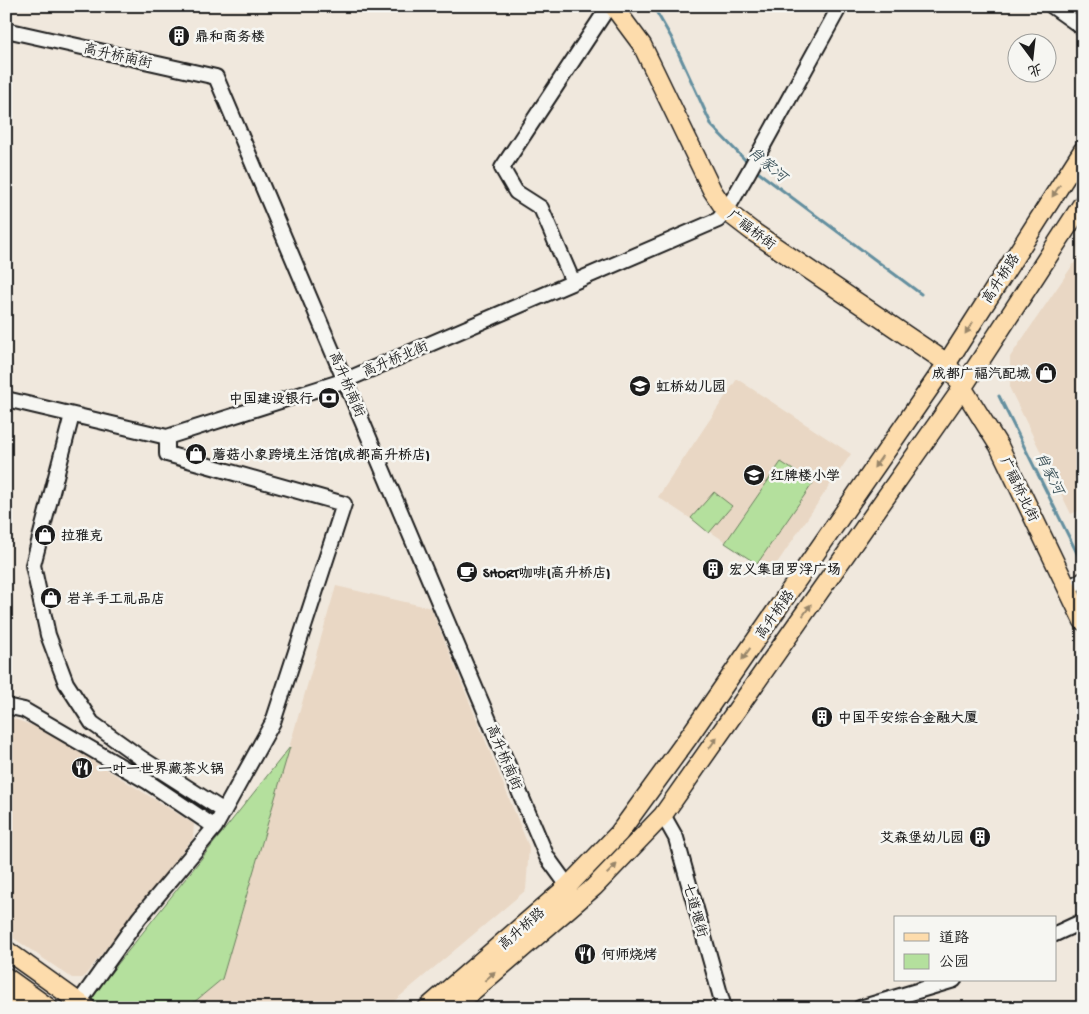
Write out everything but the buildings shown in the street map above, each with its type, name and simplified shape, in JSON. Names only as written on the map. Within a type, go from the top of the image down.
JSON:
[{"type":"main road","name":"广福桥街","points":[[613,6],[642,45],[712,190],[726,211],[752,231],[946,363]]},
{"type":"main road","name":"高升桥路","points":[[427,1008],[568,886],[619,833],[688,738],[946,363],[1083,150]]},
{"type":"main road","name":"高升桥路","points":[[453,1008],[594,887],[663,815],[963,387],[1083,203]]},
{"type":"main road","name":"广福桥北街","points":[[946,363],[999,446],[1083,621]]},
{"type":"main road","points":[[6,950],[78,1006]]},
{"type":"main road","points":[[6,964],[78,1006]]},
{"type":"main road","points":[[6,977],[49,1008]]},
{"type":"main road","points":[[6,997],[21,1008]]},
{"type":"street","points":[[573,282],[541,208],[516,192],[502,168],[609,6]]},
{"type":"street","name":"高升桥北街","points":[[167,437],[346,380],[718,220],[726,211],[840,6]]},
{"type":"street","points":[[1052,6],[1083,28]]},
{"type":"street","name":"高升桥南街","points":[[6,30],[216,77],[547,857],[568,886]]},
{"type":"street","points":[[6,400],[167,437],[167,454],[344,504],[273,722],[215,827],[139,918],[78,1006]]},
{"type":"street","points":[[72,415],[33,565],[48,635],[66,683],[92,722],[141,758],[224,811]]},
{"type":"street","points":[[1066,588],[1083,580]]},
{"type":"street","points":[[6,706],[24,710],[140,777],[215,827]]},
{"type":"street","name":"七道堰街","points":[[663,815],[676,838],[724,1008]]},
{"type":"street","points":[[1056,934],[1083,921]]},
{"type":"street","points":[[860,1008],[947,982]]},
{"type":"shaded area","name":"成都广福汽配城","points":[[1083,250],[1083,509],[1071,514],[1010,389],[1010,357]]},
{"type":"shaded area","name":"红牌楼小学","points":[[737,379],[851,454],[771,572],[658,497]]},
{"type":"shaded area","points":[[336,586],[431,608],[529,847],[526,890],[386,1008],[187,1008],[222,979]]},
{"type":"shaded area","points":[[6,716],[42,729],[194,824],[193,838],[83,978],[72,978],[6,933]]},
{"type":"green space","points":[[781,462],[813,483],[757,564],[725,543]]},
{"type":"green space","points":[[714,492],[732,506],[709,533],[691,518]]},
{"type":"green space","points":[[290,747],[222,979],[187,1008],[98,1008],[90,999]]},
{"type":"waterway","name":"肖家河","points":[[653,6],[671,37],[712,126],[749,164]]},
{"type":"waterway","name":"肖家河","points":[[755,170],[921,294]]},
{"type":"waterway","name":"肖家河","points":[[999,396],[1080,559]]},
{"type":"place","name":"鼎和商务楼","points":[[179,36]]},
{"type":"place","name":"成都广福汽配城","points":[[1046,373]]},
{"type":"place","name":"虹桥幼儿园","points":[[640,386]]},
{"type":"place","name":"中国建设银行","points":[[329,398]]},
{"type":"place","name":"蘑菇小象跨境生活馆(成都高升桥店)","points":[[196,454]]},
{"type":"place","name":"红牌楼小学","points":[[754,475]]},
{"type":"place","name":"拉雅克","points":[[45,535]]},
{"type":"place","name":"宏义集团罗浮广场","points":[[713,569]]},
{"type":"place","name":"SHORT咖啡(高升桥店)","points":[[467,572]]},
{"type":"place","name":"岩羊手工礼品店","points":[[51,598]]},
{"type":"place","name":"中国平安综合金融大厦","points":[[822,717]]},
{"type":"place","name":"一叶一世界藏茶火锅","points":[[82,768]]},
{"type":"place","name":"艾森堡幼儿园","points":[[980,837]]},
{"type":"place","name":"何师烧烤","points":[[585,954]]}]
